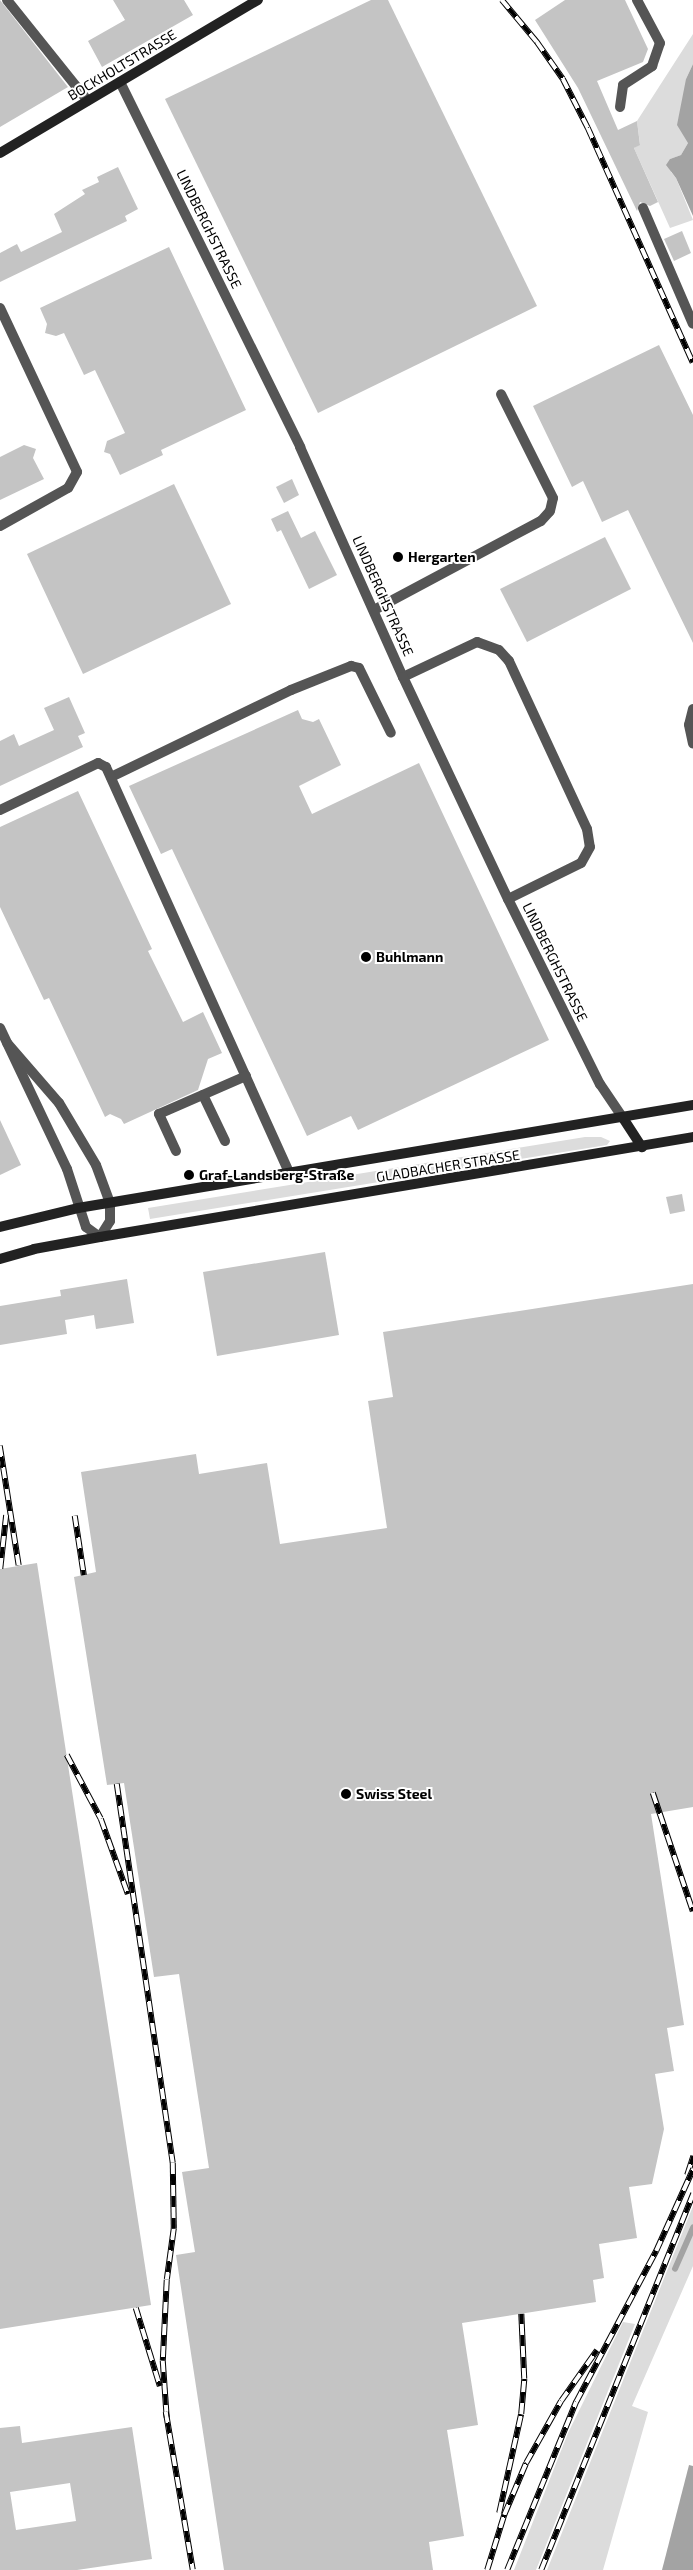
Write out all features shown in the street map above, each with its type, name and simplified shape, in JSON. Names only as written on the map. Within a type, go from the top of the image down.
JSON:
[{"type":"main road","name":"BOCKHOLTSTRASSE","points":[[0,153],[258,0]]},
{"type":"main road","name":"GLADBACHER STRASSE","points":[[0,1227],[78,1208],[693,1105]]},
{"type":"main road","points":[[623,1118],[642,1147]]},
{"type":"main road","name":"GLADBACHER STRASSE","points":[[0,1259],[34,1249],[100,1237],[693,1137]]},
{"type":"street","points":[[7,0],[88,101]]},
{"type":"street","points":[[620,107],[623,85],[652,66],[660,43],[637,0]]},
{"type":"street","name":"LINDBERGHSTRASSE","points":[[120,82],[300,447],[403,677],[508,899],[600,1084],[623,1118]]},
{"type":"street","points":[[643,208],[693,324]]},
{"type":"street","points":[[0,308],[77,472],[68,488],[0,526]]},
{"type":"street","points":[[374,610],[541,521],[550,510],[553,498],[501,394]]},
{"type":"street","points":[[403,677],[477,642],[499,650],[509,660],[587,829],[590,847],[580,863],[508,899]]},
{"type":"street","points":[[111,777],[290,690],[352,666],[359,668],[391,732]]},
{"type":"street","points":[[693,709],[689,725],[693,744]]},
{"type":"street","points":[[0,810],[98,763],[106,767],[290,1174]]},
{"type":"street","points":[[0,1028],[7,1043],[67,1169],[78,1208],[86,1227],[100,1237],[110,1221],[110,1203],[96,1165],[60,1104],[7,1043]]},
{"type":"street","points":[[176,1151],[160,1114],[246,1076]]},
{"type":"street","points":[[203,1095],[225,1140]]},
{"type":"shaded area","points":[[693,34],[693,64],[686,79],[688,143],[681,155],[670,159],[671,172],[676,178],[693,220],[670,228],[634,148],[640,144],[637,121]]},
{"type":"shaded area","points":[[693,64],[693,216],[676,178],[666,165],[670,159],[681,155],[688,143],[677,125],[686,79]]},
{"type":"shaded area","points":[[585,1137],[601,1137],[610,1141],[607,1145],[150,1219],[148,1208]]},
{"type":"shaded area","points":[[693,2206],[693,2266],[632,2406],[648,2412],[603,2570],[547,2570]]},
{"type":"shaded area","points":[[623,2322],[635,2324],[536,2570],[514,2570],[568,2433]]},
{"type":"shaded area","points":[[689,2465],[693,2466],[693,2570],[662,2570]]},
{"type":"building","points":[[0,0],[68,87],[0,127]]},
{"type":"building","points":[[113,0],[184,0],[193,15],[102,67],[88,41],[125,20]]},
{"type":"building","points":[[371,0],[388,0],[537,306],[318,413],[165,99]]},
{"type":"building","points":[[565,0],[625,0],[648,49],[643,62],[597,81],[618,130],[637,121],[640,145],[634,148],[658,202],[650,206],[640,202],[637,211],[578,88],[535,20]]},
{"type":"building","points":[[118,167],[138,209],[125,216],[127,221],[0,282],[0,253],[17,244],[21,252],[62,232],[54,214],[85,194],[82,190],[99,182],[97,177]]},
{"type":"building","points":[[682,231],[691,253],[674,261],[664,239]]},
{"type":"building","points":[[169,247],[246,410],[161,450],[163,455],[120,475],[110,454],[104,452],[107,441],[125,433],[95,370],[84,375],[64,333],[56,336],[45,333],[47,324],[40,308]]},
{"type":"building","points":[[659,345],[693,415],[693,643],[628,510],[602,522],[583,481],[572,487],[533,406]]},
{"type":"building","points":[[24,445],[36,449],[33,458],[44,479],[0,500],[0,457]]},
{"type":"building","points":[[292,479],[299,495],[284,503],[276,487]]},
{"type":"building","points":[[174,484],[231,604],[83,674],[27,554]]},
{"type":"building","points":[[288,511],[301,538],[315,531],[337,575],[309,589],[281,530],[277,532],[271,519]]},
{"type":"building","points":[[605,537],[631,589],[527,642],[500,589]]},
{"type":"building","points":[[69,697],[85,733],[78,736],[83,747],[0,786],[0,741],[14,734],[19,746],[54,730],[44,708]]},
{"type":"building","name":"Buhlmann","points":[[298,710],[302,719],[313,722],[319,719],[341,765],[299,786],[312,814],[419,763],[549,1040],[358,1130],[351,1116],[307,1136],[172,849],[161,854],[129,786]]},
{"type":"building","points":[[78,791],[152,949],[148,951],[183,1022],[203,1012],[222,1053],[208,1059],[198,1090],[124,1124],[121,1119],[110,1114],[105,1117],[49,998],[44,1000],[0,907],[0,827]]},
{"type":"building","points":[[0,1120],[21,1165],[0,1175]]},
{"type":"building","points":[[682,1194],[685,1211],[670,1214],[666,1197]]},
{"type":"building","points":[[325,1252],[339,1335],[217,1356],[203,1272]]},
{"type":"building","points":[[127,1279],[134,1323],[96,1329],[94,1315],[65,1320],[67,1334],[0,1345],[0,1306],[61,1296],[60,1290]]},
{"type":"building","name":"Swiss Steel","points":[[693,1284],[693,1807],[651,1814],[684,2025],[667,2028],[674,2071],[655,2074],[664,2129],[652,2184],[629,2187],[637,2238],[599,2244],[604,2278],[593,2280],[596,2302],[462,2323],[478,2425],[447,2430],[464,2536],[429,2542],[433,2570],[224,2570],[176,2255],[195,2252],[182,2172],[209,2168],[179,1974],[154,1977],[124,1783],[107,1785],[74,1577],[96,1572],[81,1472],[196,1454],[199,1474],[267,1463],[280,1544],[387,1528],[368,1401],[393,1397],[383,1332]]},
{"type":"building","points":[[37,1563],[151,2305],[0,2329],[0,1569]]},
{"type":"building","points":[[20,2426],[22,2443],[132,2427],[152,2559],[77,2570],[0,2570],[0,2428]],"holes":[[[70,2483],[76,2521],[16,2530],[10,2492]]]},
{"type":"waterway","points":[[675,2269],[693,2228]]},
{"type":"railway","points":[[502,0],[537,42],[563,79],[588,128],[693,363]]},
{"type":"railway","points":[[0,1446],[19,1566]]},
{"type":"railway","points":[[0,1569],[6,1515]]},
{"type":"railway","points":[[75,1516],[84,1575]]},
{"type":"railway","points":[[67,1755],[101,1819],[128,1894]]},
{"type":"railway","points":[[117,1784],[173,2163],[174,2229],[167,2280],[163,2361],[167,2418]]},
{"type":"railway","points":[[653,1793],[693,1911]]},
{"type":"railway","points":[[687,2175],[693,2156]]},
{"type":"railway","points":[[507,2570],[576,2402],[656,2251],[693,2169]]},
{"type":"railway","points":[[541,2570],[693,2193]]},
{"type":"railway","points":[[136,2308],[160,2386]]},
{"type":"railway","points":[[499,2513],[521,2414],[524,2379],[521,2314]]},
{"type":"railway","points":[[487,2570],[504,2515],[526,2463],[561,2401],[597,2350]]},
{"type":"railway","points":[[166,2412],[193,2570]]},
{"type":"place","name":"Hergarten","points":[[398,557]]},
{"type":"place","name":"Buhlmann","points":[[366,957]]},
{"type":"place","name":"Graf-Landsberg-Straße","points":[[189,1175]]},
{"type":"place","name":"Swiss Steel","points":[[346,1794]]}]
